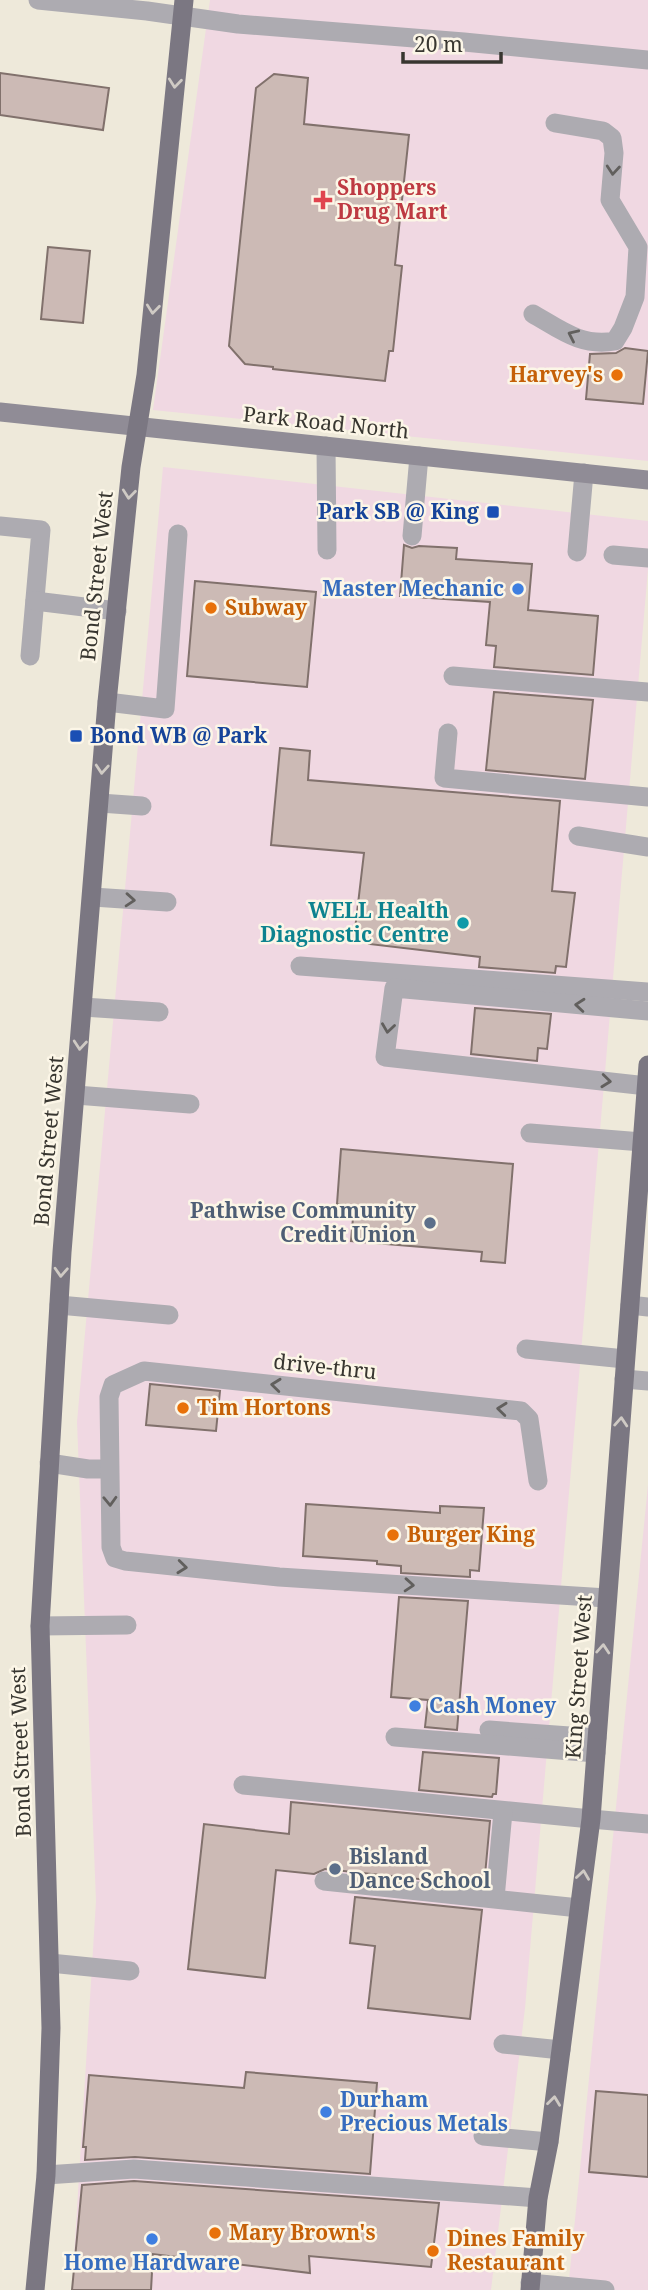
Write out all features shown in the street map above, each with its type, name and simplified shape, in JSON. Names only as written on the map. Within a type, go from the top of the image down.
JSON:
[{"type":"main road","name":"Bond Street West","points":[[36,2290],[46,2175],[51,2028],[40,1626],[49,1463],[107,702],[131,467],[146,375],[183,7]]},
{"type":"main road","name":"Park Road North","points":[[0,412],[648,480]]},
{"type":"main road","name":"King Street West","points":[[530,2286],[538,2198],[549,2142],[591,1819],[625,1359],[639,1306],[642,1142],[648,1065]]},
{"type":"street","points":[[38,0],[183,7],[238,24],[648,60]]},
{"type":"street","points":[[533,314],[578,339],[598,344],[606,343],[615,341],[635,297],[638,247],[610,200],[614,153],[612,138],[603,131],[555,123]]},
{"type":"street","points":[[326,446],[327,550]]},
{"type":"street","points":[[412,536],[419,456]]},
{"type":"street","points":[[577,552],[584,473]]},
{"type":"street","points":[[0,527],[41,530],[30,656]]},
{"type":"street","points":[[107,702],[165,709],[178,534]]},
{"type":"street","points":[[613,555],[648,558]]},
{"type":"street","points":[[35,601],[117,611]]},
{"type":"street","points":[[453,676],[648,692]]},
{"type":"street","points":[[448,733],[444,778],[648,797]]},
{"type":"street","points":[[100,803],[142,806]]},
{"type":"street","points":[[578,836],[648,846]]},
{"type":"street","points":[[93,897],[167,902]]},
{"type":"street","points":[[300,966],[648,992]]},
{"type":"street","points":[[647,1086],[384,1057],[394,988],[648,1011]]},
{"type":"street","points":[[83,1007],[159,1012]]},
{"type":"street","points":[[76,1095],[190,1104]]},
{"type":"street","points":[[530,1133],[642,1142]]},
{"type":"street","points":[[60,1305],[169,1315]]},
{"type":"street","points":[[526,1349],[625,1359]]},
{"type":"street","name":"drive-thru","points":[[109,1469],[109,1397],[113,1385],[144,1371],[521,1411],[529,1419],[538,1481]]},
{"type":"street","points":[[624,1379],[648,1381]]},
{"type":"street","points":[[49,1463],[109,1469],[111,1547],[115,1558],[125,1561],[279,1577],[607,1598]]},
{"type":"street","points":[[40,1626],[127,1625]]},
{"type":"street","points":[[489,1730],[596,1746]]},
{"type":"street","points":[[395,1737],[596,1746]]},
{"type":"street","points":[[243,1785],[648,1824]]},
{"type":"street","points":[[495,1898],[503,1812]]},
{"type":"street","points":[[324,1881],[579,1908]]},
{"type":"street","points":[[50,1963],[130,1971]]},
{"type":"street","points":[[503,2044],[561,2050]]},
{"type":"street","points":[[483,2136],[549,2142]]},
{"type":"street","points":[[46,2175],[134,2169],[538,2198]]},
{"type":"street","points":[[530,2286],[605,2290]]},
{"type":"shaded area","points":[[210,0],[648,0],[648,461],[153,410]]},
{"type":"shaded area","points":[[163,467],[648,521],[648,569],[525,2008],[491,2290],[72,2290],[96,1901],[77,1422]]},
{"type":"shaded area","points":[[648,1485],[648,2290],[568,2290]]},
{"type":"building","points":[[0,73],[109,88],[103,130],[0,115]]},
{"type":"building","name":"Shoppers Drug Mart","points":[[274,74],[308,78],[304,124],[409,135],[395,265],[402,266],[393,351],[389,351],[385,381],[245,364],[229,346],[256,88]]},
{"type":"building","points":[[48,247],[90,251],[83,323],[41,319]]},
{"type":"building","name":"Harvey's","points":[[625,348],[648,351],[643,404],[586,399],[590,354],[616,353]]},
{"type":"building","points":[[404,545],[412,548],[457,548],[456,559],[532,564],[528,610],[598,616],[593,675],[494,667],[496,646],[486,645],[490,602],[400,596]]},
{"type":"building","points":[[195,581],[316,592],[307,687],[187,676]]},
{"type":"building","points":[[494,692],[593,700],[585,779],[486,770]]},
{"type":"building","points":[[280,748],[310,751],[308,780],[560,801],[552,891],[575,893],[566,967],[556,966],[555,973],[479,967],[480,957],[369,944],[370,940],[354,938],[364,853],[271,845]]},
{"type":"building","points":[[475,1008],[551,1014],[547,1049],[538,1048],[537,1061],[471,1054]]},
{"type":"building","name":"Pathwise Community Credit Union","points":[[341,1149],[513,1164],[505,1263],[481,1261],[482,1252],[351,1241],[354,1206],[337,1204]]},
{"type":"building","name":"Tim Hortons","points":[[150,1384],[220,1391],[216,1431],[146,1425]]},
{"type":"building","name":"Burger King","points":[[306,1504],[440,1513],[440,1506],[484,1508],[479,1571],[470,1570],[470,1577],[401,1573],[401,1566],[377,1564],[377,1561],[303,1556]]},
{"type":"building","points":[[399,1597],[468,1601],[457,1730],[425,1727],[428,1700],[391,1697]]},
{"type":"building","points":[[423,1752],[499,1758],[496,1794],[492,1797],[419,1790]]},
{"type":"building","points":[[291,1802],[490,1821],[484,1886],[325,1869],[314,1874],[276,1870],[265,1978],[188,1969],[204,1824],[289,1834]]},
{"type":"building","points":[[355,1897],[482,1910],[470,2019],[368,2008],[375,1946],[350,1943]]},
{"type":"building","points":[[246,2072],[377,2083],[370,2174],[135,2157],[85,2160],[86,2147],[83,2147],[89,2075],[244,2088]]},
{"type":"building","points":[[596,2091],[648,2095],[648,2177],[589,2172]]},
{"type":"building","points":[[134,2181],[439,2203],[431,2267],[309,2256],[310,2273],[153,2254],[151,2290],[72,2290],[82,2185]]},
{"type":"place","name":"Shoppers Drug Mart","points":[[323,200]]},
{"type":"place","name":"Harvey's","points":[[617,375]]},
{"type":"place","name":"Park SB @ King","points":[[493,512]]},
{"type":"place","name":"Master Mechanic","points":[[518,589]]},
{"type":"place","name":"Subway","points":[[211,608]]},
{"type":"place","name":"Bond WB @ Park","points":[[76,736]]},
{"type":"place","name":"WELL Health Diagnostic Centre","points":[[463,923]]},
{"type":"place","name":"Pathwise Community Credit Union","points":[[430,1223]]},
{"type":"place","name":"Tim Hortons","points":[[183,1408]]},
{"type":"place","name":"Burger King","points":[[393,1535]]},
{"type":"place","name":"Cash Money","points":[[415,1706]]},
{"type":"place","name":"Bisland Dance School","points":[[335,1869]]},
{"type":"place","name":"Durham Precious Metals","points":[[326,2112]]},
{"type":"place","name":"Mary Brown's","points":[[215,2233]]},
{"type":"place","name":"Home Hardware","points":[[152,2239]]},
{"type":"place","name":"Dines Family Restaurant","points":[[433,2251]]}]
